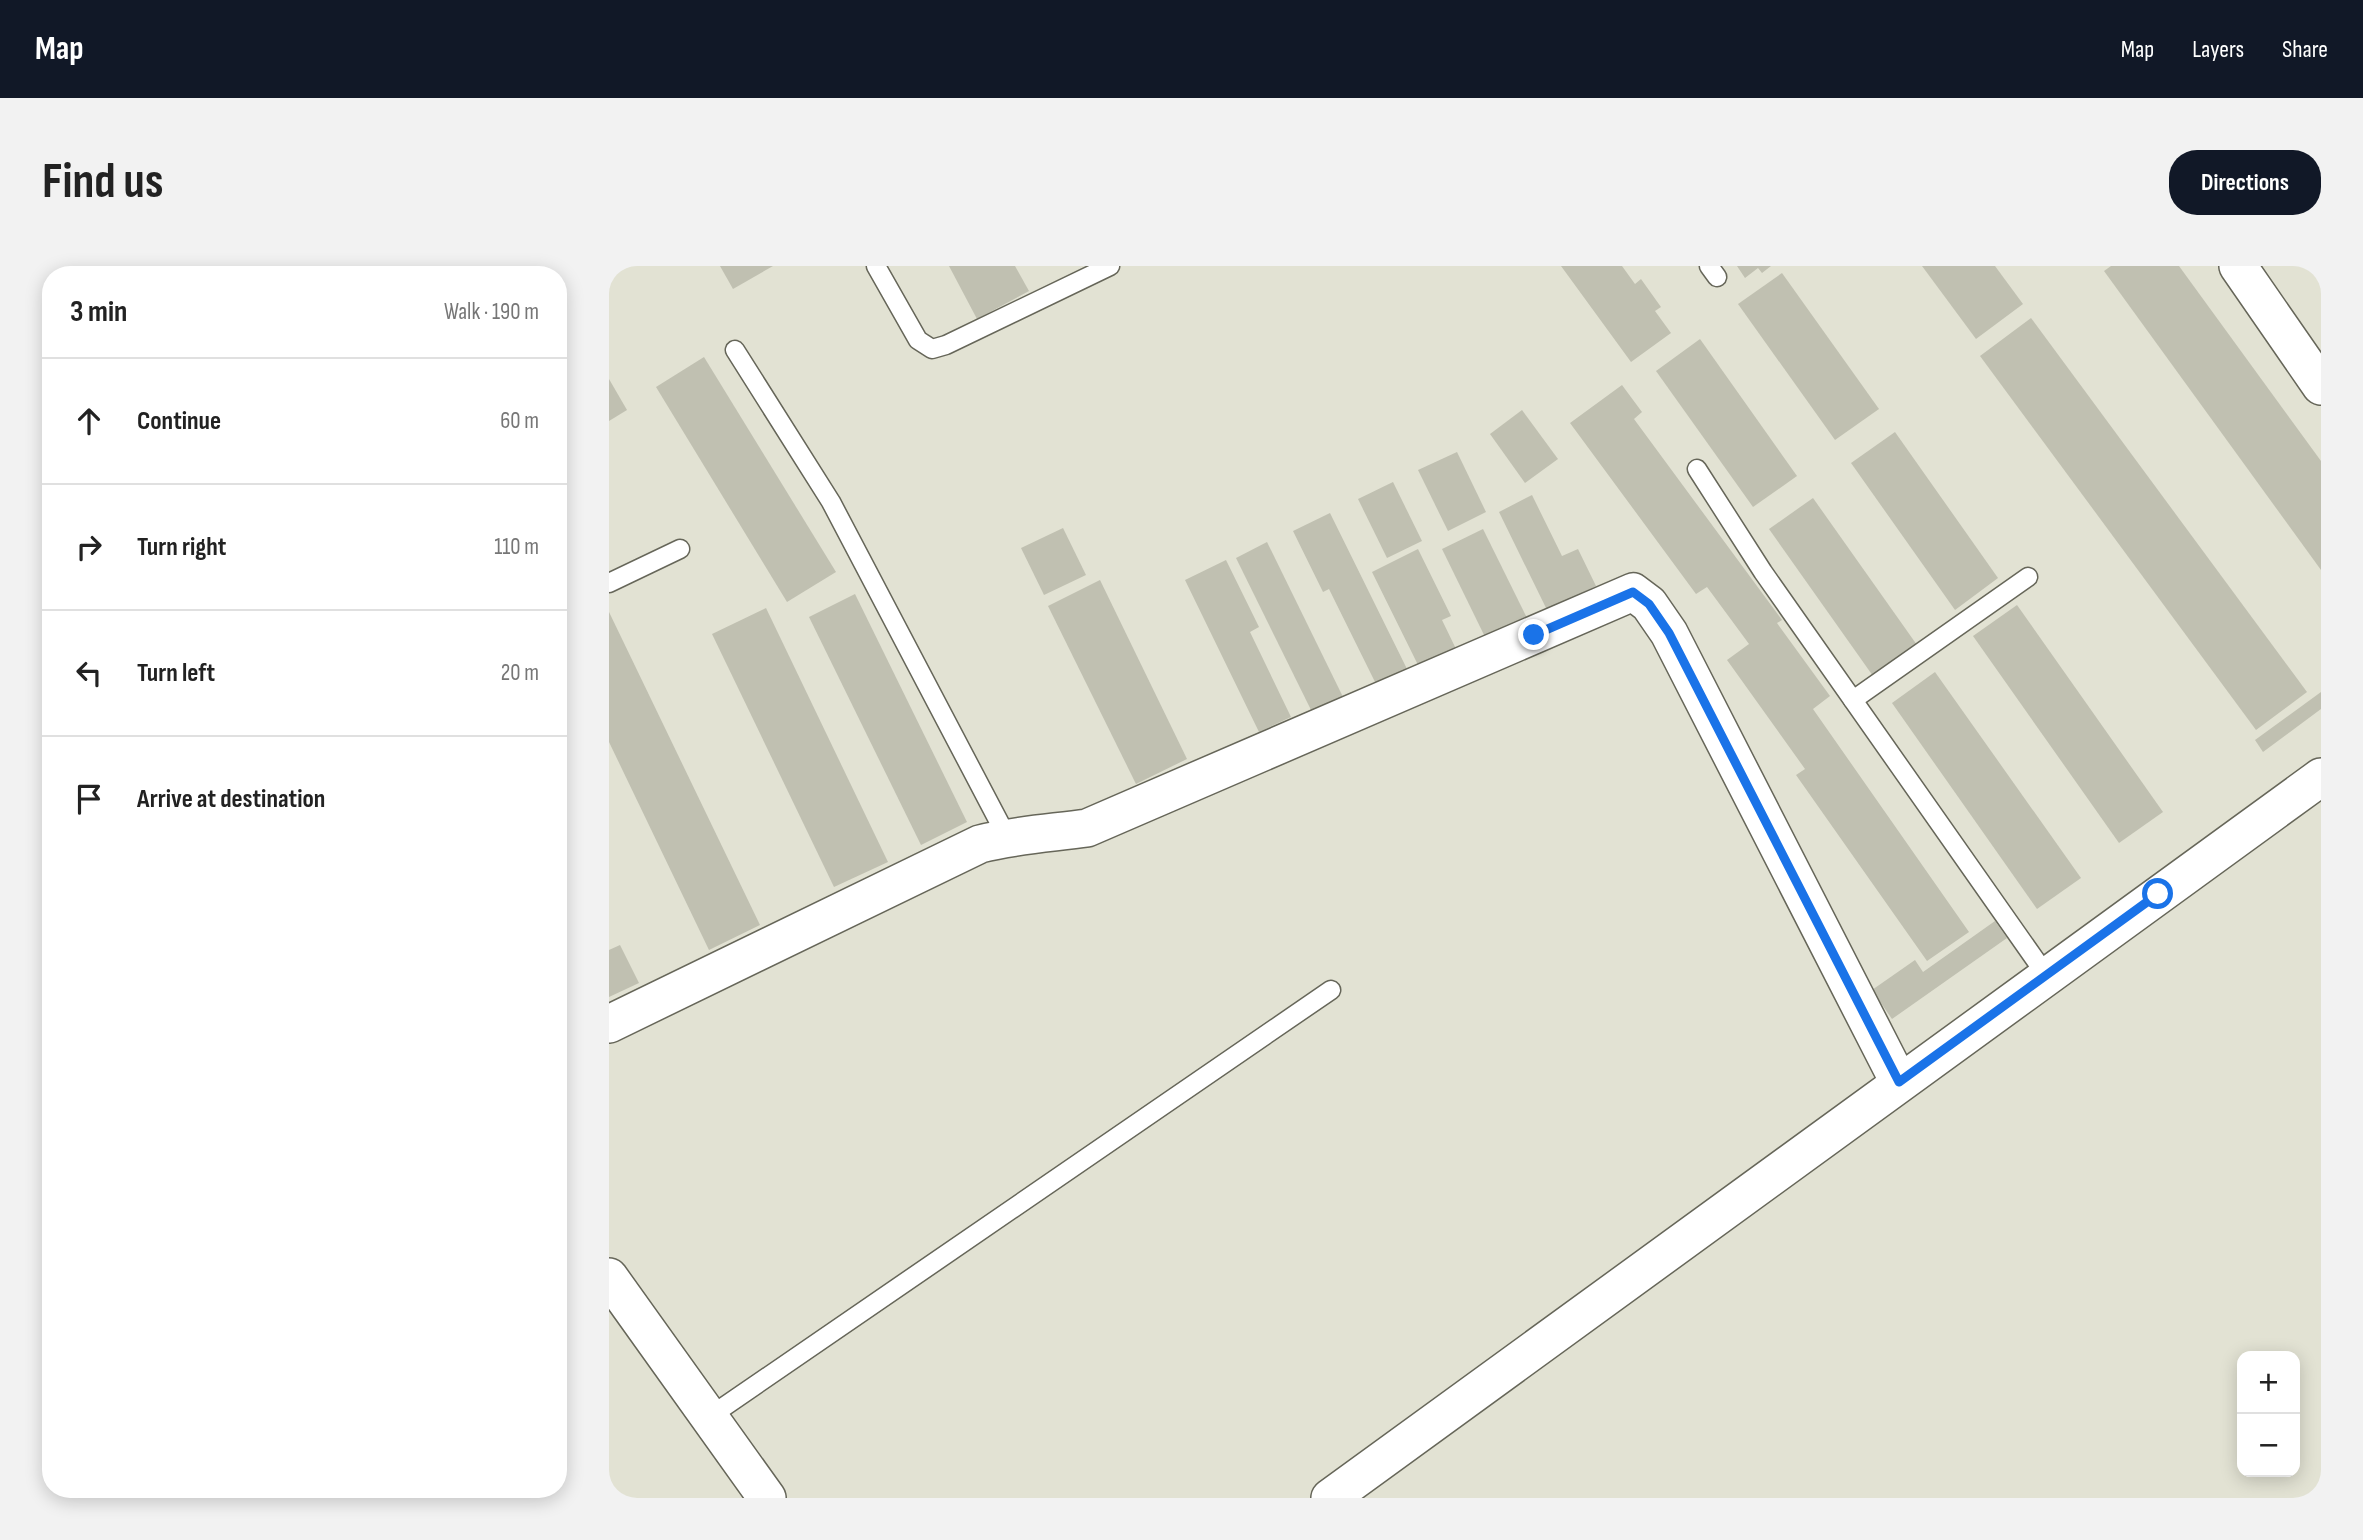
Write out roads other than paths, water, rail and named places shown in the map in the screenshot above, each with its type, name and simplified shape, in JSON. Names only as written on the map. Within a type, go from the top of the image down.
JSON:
[{"type":"street","points":[[2238,266],[2321,386]]},
{"type":"street","points":[[609,1024],[980,844],[1007,837],[1087,828],[1633,592],[1649,604],[1669,633],[1899,1082]]},
{"type":"street","points":[[1330,1498],[2321,776]]},
{"type":"street","points":[[609,1277],[767,1498]]},
{"type":"lane","points":[[876,266],[918,340],[932,349],[947,345],[1110,266]]},
{"type":"lane","points":[[735,349],[831,502],[1007,837]]},
{"type":"lane","points":[[1697,469],[1763,572],[2046,975]]},
{"type":"lane","points":[[609,583],[680,549]]},
{"type":"lane","points":[[1853,700],[2028,577]]},
{"type":"lane","points":[[709,1417],[1331,990]]}]
